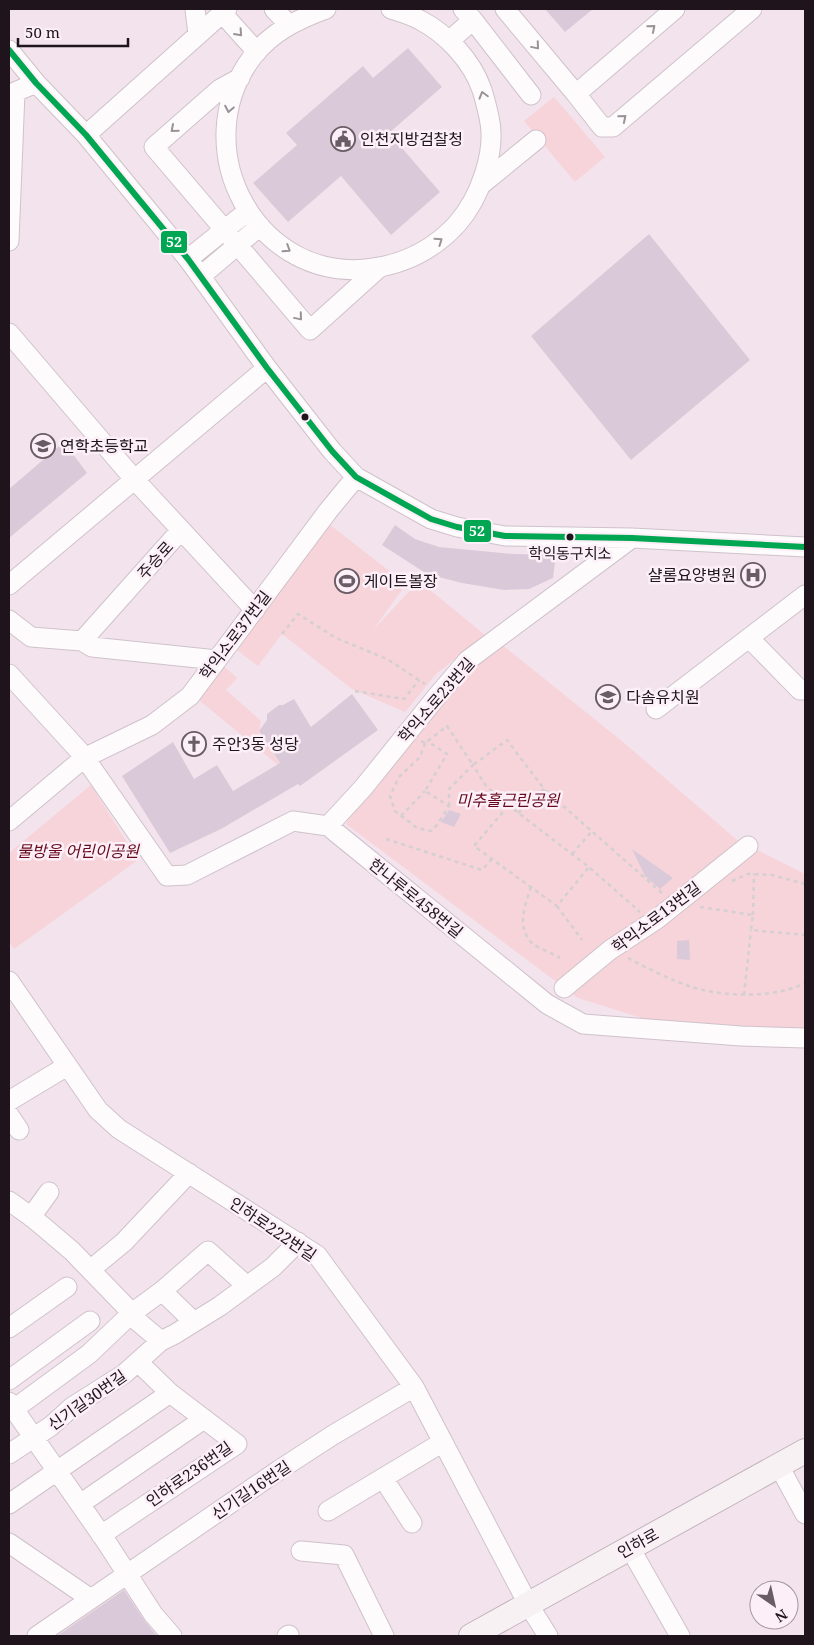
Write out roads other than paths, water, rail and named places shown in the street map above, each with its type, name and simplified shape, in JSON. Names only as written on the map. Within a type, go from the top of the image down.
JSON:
[{"type":"main road","name":"인하로","points":[[471,1636],[805,1451]]},
{"type":"street","points":[[195,9],[198,34]]},
{"type":"street","points":[[274,9],[289,25]]},
{"type":"street","points":[[326,9],[311,12],[289,25],[270,38],[257,52],[240,78],[230,101],[226,126],[226,151],[230,176],[240,199],[271,238],[292,252],[315,263],[339,269],[364,270],[389,266],[419,254],[446,236],[467,212],[482,184],[490,153],[490,121],[482,90],[467,62],[449,41],[420,20],[391,9]]},
{"type":"street","points":[[505,9],[602,127],[613,127],[752,9]]},
{"type":"street","points":[[576,94],[676,9]]},
{"type":"street","points":[[86,135],[225,11],[257,52]]},
{"type":"street","points":[[449,41],[468,14],[531,95]]},
{"type":"street","points":[[9,50],[36,83],[86,135],[188,258],[267,368],[332,451],[356,477],[431,519],[457,527],[506,536],[632,538],[805,547]]},
{"type":"street","points":[[240,78],[220,89],[154,147],[310,330],[380,267]]},
{"type":"street","points":[[9,241],[12,91],[36,83]]},
{"type":"street","points":[[482,184],[536,140]]},
{"type":"street","points":[[188,258],[248,211]]},
{"type":"street","points":[[202,276],[260,226]]},
{"type":"street","name":"주승로","points":[[9,333],[134,479],[181,530],[82,641]]},
{"type":"street","points":[[9,585],[267,368]]},
{"type":"street","name":"학익소로37번길","points":[[9,821],[84,758],[152,726],[190,696],[328,511],[356,477]]},
{"type":"street","points":[[181,530],[255,610]]},
{"type":"street","name":"학익소로23번길","points":[[328,826],[363,788],[468,660],[632,538]]},
{"type":"street","points":[[656,709],[805,595]]},
{"type":"street","points":[[9,620],[31,637],[82,641],[92,646],[218,660]]},
{"type":"street","points":[[749,638],[800,690],[805,690]]},
{"type":"street","points":[[9,674],[84,758],[167,876],[187,875],[293,821],[328,826]]},
{"type":"street","name":"한나루로458번길","points":[[328,826],[547,1004],[583,1024],[742,1036],[805,1038]]},
{"type":"street","name":"학익소로13번길","points":[[564,988],[610,950],[684,905],[700,884],[748,846]]},
{"type":"street","name":"인하로222번길","points":[[9,981],[98,1110],[112,1123],[317,1255],[414,1387],[528,1604],[548,1636]]},
{"type":"street","points":[[9,1101],[67,1066]]},
{"type":"street","points":[[90,1270],[124,1242],[190,1174]]},
{"type":"street","points":[[49,1192],[17,1211],[72,1252],[132,1312],[136,1320],[161,1341]]},
{"type":"street","name":"신기길30번길","points":[[9,1454],[51,1426],[72,1407],[124,1374],[161,1341],[194,1322],[274,1267],[298,1242]]},
{"type":"street","points":[[172,1636],[153,1614],[128,1574],[11,1406],[88,1354],[132,1312],[162,1291],[208,1251],[247,1286]]},
{"type":"street","points":[[9,1328],[67,1287]]},
{"type":"street","points":[[162,1291],[194,1322]]},
{"type":"street","points":[[9,1380],[90,1321]]},
{"type":"street","name":"인하로236번길","points":[[101,1535],[237,1444],[170,1394],[138,1362]]},
{"type":"street","name":"신기길16번길","points":[[37,1636],[278,1470],[414,1387]]},
{"type":"street","points":[[9,1504],[170,1394]]},
{"type":"street","points":[[80,1504],[204,1419]]},
{"type":"street","points":[[328,1511],[443,1442]]},
{"type":"street","points":[[778,1466],[805,1514]]},
{"type":"street","points":[[382,1478],[412,1523]]},
{"type":"street","points":[[9,1543],[91,1599]]},
{"type":"street","points":[[630,1548],[680,1636]]},
{"type":"street","points":[[301,1551],[344,1555],[384,1636]]},
{"type":"place","name":"인천지방검찰청","points":[[343,139]]},
{"type":"place","name":"연학초등학교","points":[[43,446]]},
{"type":"place","name":"학익동구치소","points":[[570,537]]},
{"type":"place","name":"샬롬요양병원","points":[[753,575]]},
{"type":"place","name":"게이트볼장","points":[[347,581]]},
{"type":"place","name":"다솜유치원","points":[[608,697]]},
{"type":"place","name":"주안3동 성당","points":[[194,744]]},
{"type":"park label","name":"미추홀근린공원","points":[[508,800]]},
{"type":"park label","name":"물방울 어린이공원","points":[[78,851]]}]
